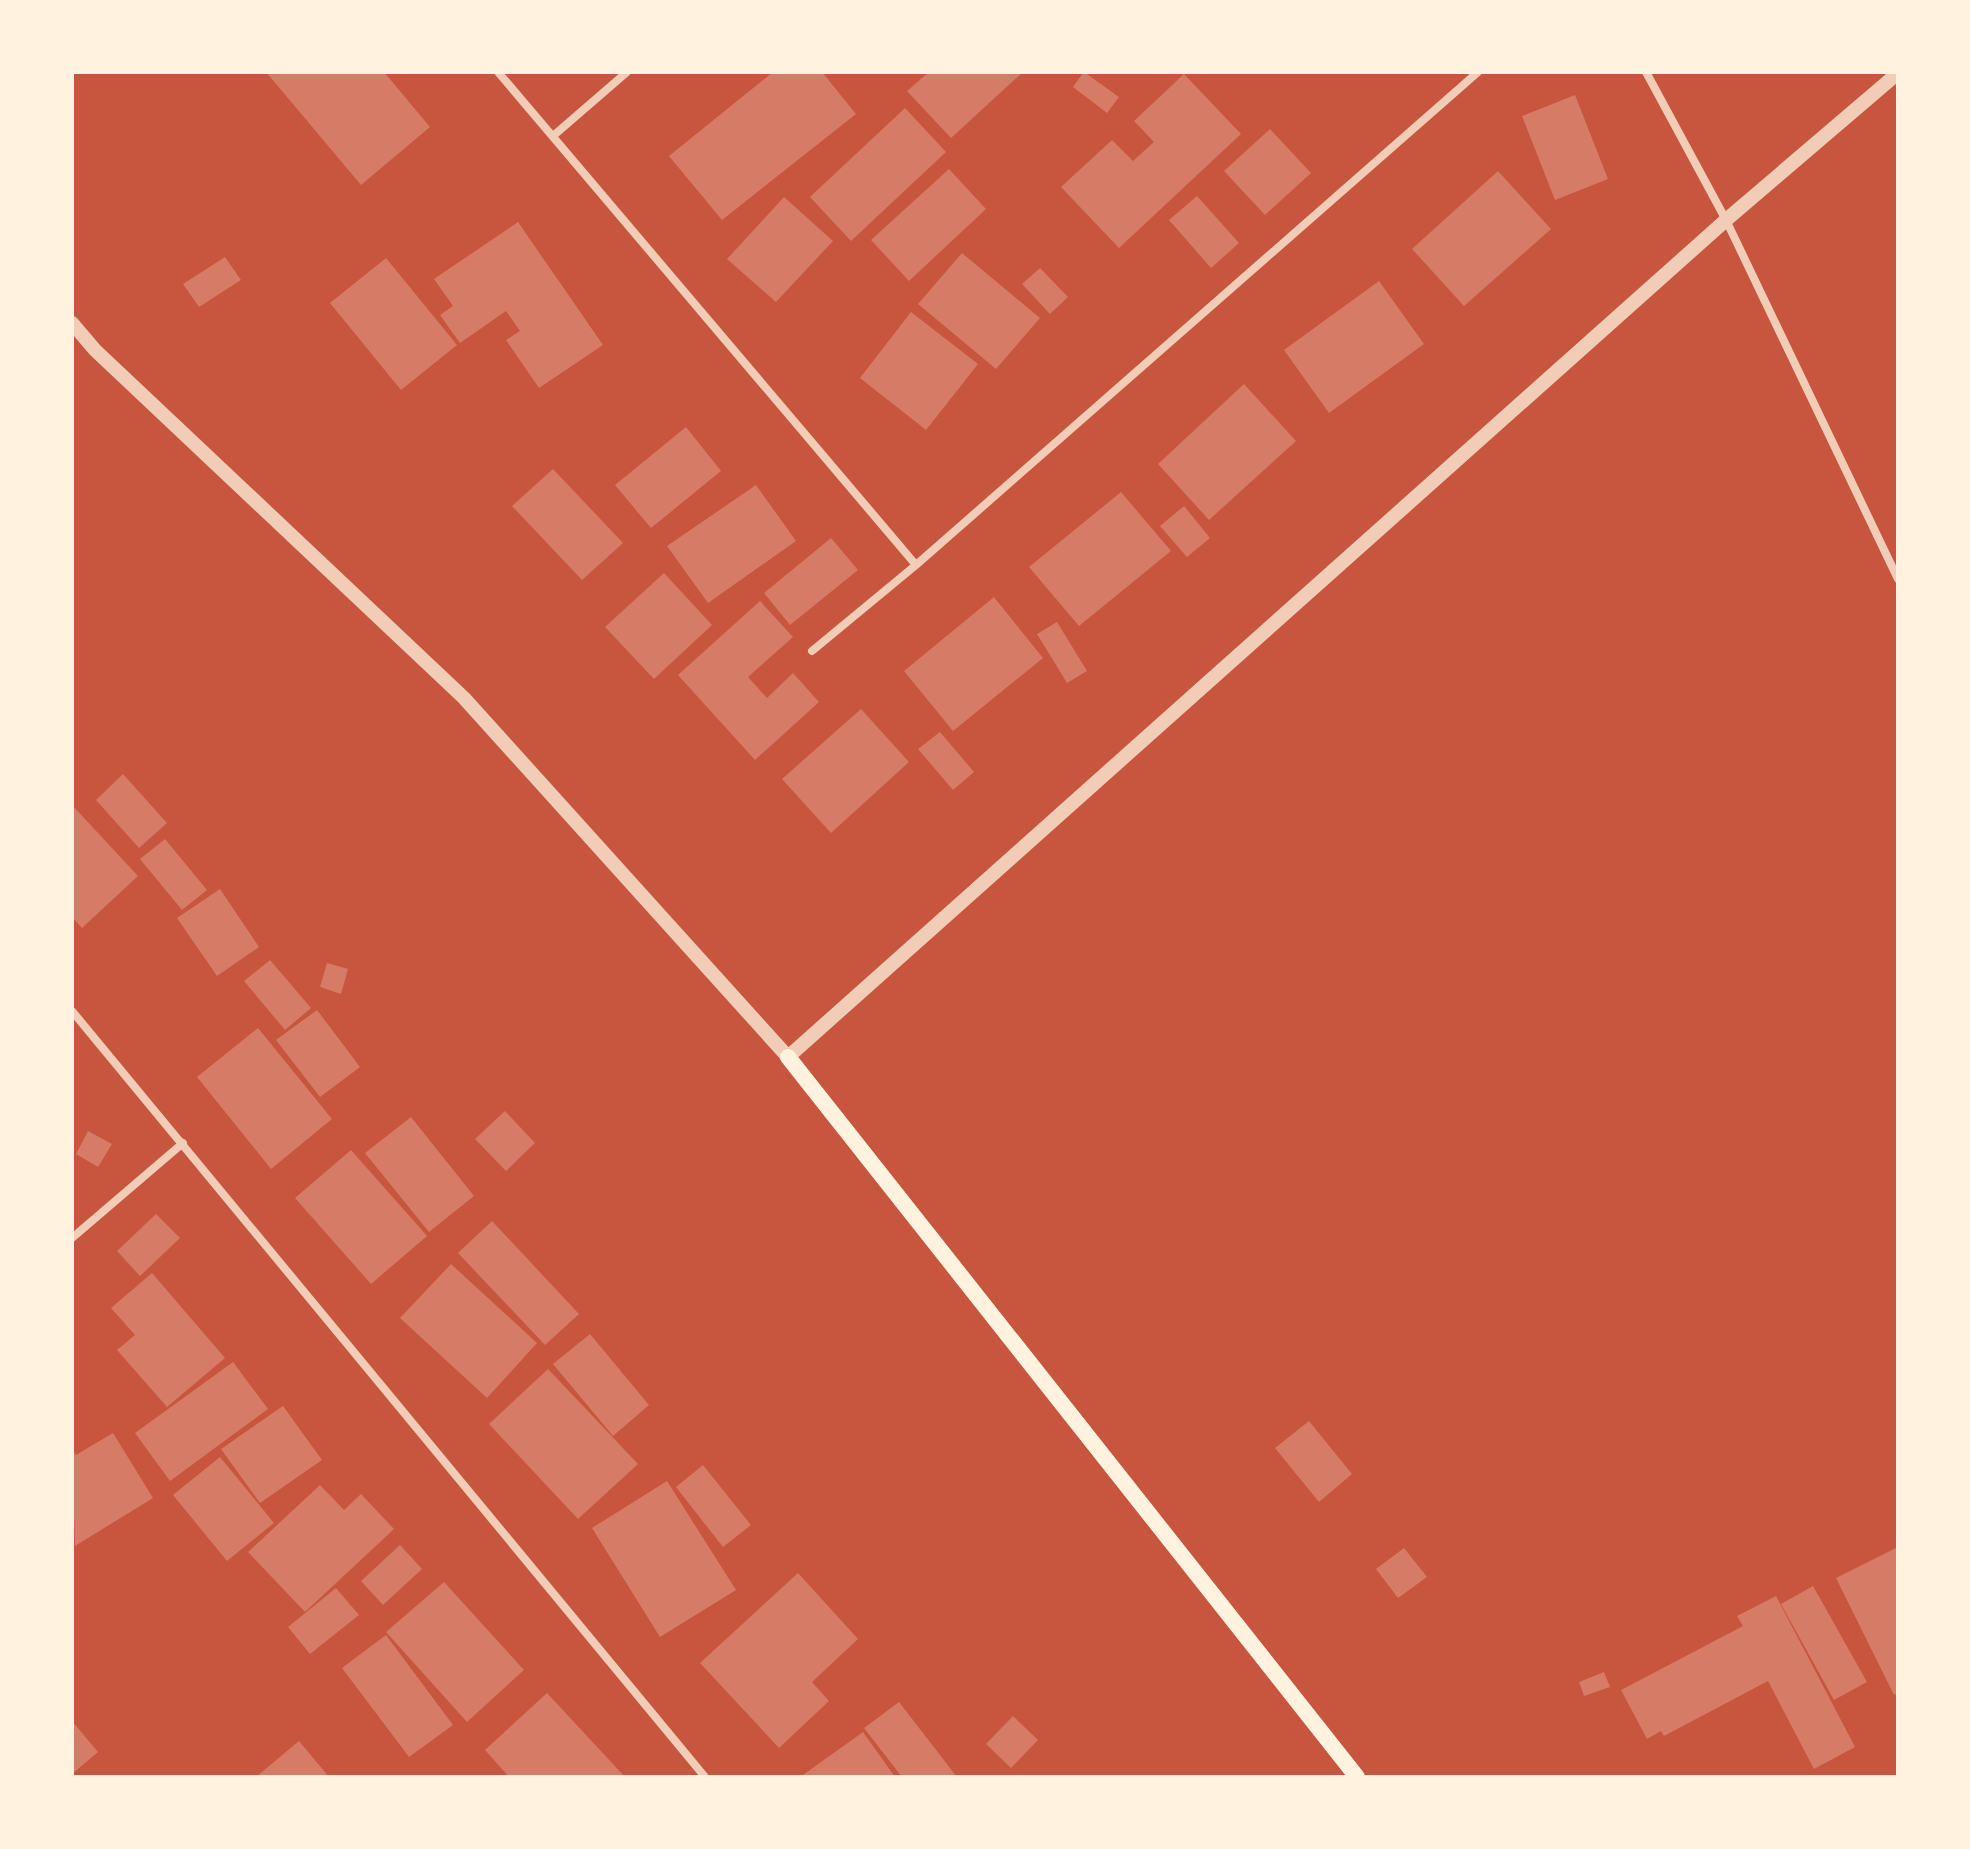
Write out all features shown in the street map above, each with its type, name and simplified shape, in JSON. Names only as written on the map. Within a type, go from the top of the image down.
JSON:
[{"type":"main road","points":[[788,1057],[1357,1777]]},
{"type":"street","points":[[498,72],[916,565]]},
{"type":"street","points":[[553,136],[627,72]]},
{"type":"street","points":[[812,651],[916,565],[1478,72]]},
{"type":"street","points":[[1646,72],[1726,220],[1898,579]]},
{"type":"street","points":[[72,323],[95,350],[464,698],[788,1057],[1726,220],[1898,73]]},
{"type":"street","points":[[72,337],[95,350]]},
{"type":"street","points":[[72,1011],[705,1777]]},
{"type":"street","points":[[72,1238],[183,1143]]},
{"type":"building","points":[[266,72],[384,72],[430,127],[361,185]]},
{"type":"building","points":[[773,72],[822,72],[856,114],[722,220],[669,156]]},
{"type":"building","points":[[929,72],[1023,72],[951,138],[907,91]]},
{"type":"building","points":[[1084,72],[1119,97],[1107,113],[1073,87]]},
{"type":"building","points":[[1184,74],[1241,134],[1119,248],[1061,187],[1112,140],[1133,161],[1154,142],[1134,121]]},
{"type":"building","points":[[1575,95],[1608,179],[1555,200],[1522,116]]},
{"type":"building","points":[[905,108],[946,152],[851,241],[810,197]]},
{"type":"building","points":[[1270,129],[1311,173],[1265,215],[1224,171]]},
{"type":"building","points":[[949,169],[986,209],[909,281],[871,240]]},
{"type":"building","points":[[1498,171],[1551,229],[1464,306],[1412,249]]},
{"type":"building","points":[[1197,196],[1239,243],[1211,268],[1169,220]]},
{"type":"building","points":[[784,197],[833,241],[776,302],[727,259]]},
{"type":"building","points":[[518,222],[603,345],[539,388],[506,340],[520,331],[506,311],[460,343],[440,315],[453,306],[434,279]]},
{"type":"building","points":[[962,253],[1040,318],[996,369],[918,304]]},
{"type":"building","points":[[225,257],[241,280],[199,307],[183,284]]},
{"type":"building","points":[[386,258],[457,345],[401,390],[330,303]]},
{"type":"building","points":[[1040,268],[1068,297],[1050,314],[1022,284]]},
{"type":"building","points":[[1379,281],[1424,344],[1329,413],[1284,350]]},
{"type":"building","points":[[911,312],[978,364],[926,430],[860,378]]},
{"type":"building","points":[[1244,384],[1296,441],[1209,520],[1158,464]]},
{"type":"building","points":[[686,427],[721,471],[651,528],[615,485]]},
{"type":"building","points":[[553,469],[623,543],[582,580],[512,506]]},
{"type":"building","points":[[756,485],[796,541],[708,603],[667,546]]},
{"type":"building","points":[[1121,492],[1171,551],[1079,626],[1029,567]]},
{"type":"building","points":[[1184,506],[1210,538],[1187,557],[1160,526]]},
{"type":"building","points":[[831,538],[858,570],[790,625],[764,593]]},
{"type":"building","points":[[664,573],[712,625],[654,679],[605,627]]},
{"type":"building","points":[[994,597],[1043,658],[953,731],[904,671]]},
{"type":"building","points":[[760,601],[793,637],[748,677],[767,698],[793,673],[819,702],[755,760],[678,675]]},
{"type":"building","points":[[1057,622],[1087,671],[1067,683],[1037,634]]},
{"type":"building","points":[[861,709],[909,762],[831,833],[782,779]]},
{"type":"building","points":[[940,732],[974,772],[953,790],[918,749]]},
{"type":"building","points":[[123,774],[167,823],[139,848],[96,800]]},
{"type":"building","points":[[72,805],[138,876],[82,928],[72,917]]},
{"type":"building","points":[[165,839],[207,890],[182,910],[140,859]]},
{"type":"building","points":[[220,889],[259,947],[217,976],[177,918]]},
{"type":"building","points":[[270,960],[311,1008],[285,1030],[244,981]]},
{"type":"building","points":[[327,963],[348,969],[341,994],[320,987]]},
{"type":"building","points":[[317,1010],[360,1067],[320,1097],[276,1040]]},
{"type":"building","points":[[258,1028],[332,1119],[271,1169],[197,1077]]},
{"type":"building","points":[[505,1111],[535,1143],[506,1171],[475,1139]]},
{"type":"building","points":[[411,1117],[474,1196],[429,1232],[365,1153]]},
{"type":"building","points":[[88,1131],[112,1144],[98,1167],[76,1154]]},
{"type":"building","points":[[351,1150],[427,1236],[371,1284],[295,1198]]},
{"type":"building","points":[[156,1214],[180,1238],[140,1276],[117,1251]]},
{"type":"building","points":[[492,1221],[579,1314],[545,1345],[458,1253]]},
{"type":"building","points":[[451,1264],[537,1343],[487,1398],[400,1318]]},
{"type":"building","points":[[152,1273],[225,1358],[167,1407],[117,1350],[135,1335],[111,1308]]},
{"type":"building","points":[[590,1334],[649,1405],[613,1436],[553,1364]]},
{"type":"building","points":[[233,1362],[268,1409],[170,1481],[135,1433]]},
{"type":"building","points":[[548,1369],[638,1464],[578,1519],[489,1424]]},
{"type":"building","points":[[283,1406],[322,1460],[260,1503],[221,1449]]},
{"type":"building","points":[[1309,1421],[1352,1474],[1319,1502],[1275,1448]]},
{"type":"building","points":[[113,1433],[153,1498],[75,1546],[72,1449],[76,1455]]},
{"type":"building","points":[[220,1457],[274,1523],[227,1561],[173,1495]]},
{"type":"building","points":[[703,1465],[751,1525],[723,1547],[676,1487]]},
{"type":"building","points":[[667,1481],[736,1590],[660,1637],[592,1528]]},
{"type":"building","points":[[320,1485],[344,1510],[361,1494],[394,1529],[305,1612],[248,1552]]},
{"type":"building","points":[[400,1545],[422,1569],[383,1605],[361,1581]]},
{"type":"building","points":[[1898,1547],[1898,1693],[1894,1695],[1836,1578]]},
{"type":"building","points":[[1404,1548],[1427,1577],[1398,1598],[1376,1569]]},
{"type":"building","points":[[798,1573],[858,1639],[812,1682],[829,1701],[779,1748],[700,1663]]},
{"type":"building","points":[[444,1582],[524,1670],[467,1722],[386,1632]]},
{"type":"building","points":[[1813,1586],[1867,1682],[1834,1700],[1781,1604]]},
{"type":"building","points":[[336,1588],[359,1615],[310,1654],[288,1627]]},
{"type":"building","points":[[1776,1596],[1855,1747],[1814,1769],[1768,1681],[1664,1736],[1661,1731],[1647,1739],[1621,1690],[1743,1626],[1737,1616]]},
{"type":"building","points":[[386,1635],[453,1725],[409,1757],[342,1668]]},
{"type":"building","points":[[1604,1672],[1610,1687],[1584,1696],[1579,1682]]},
{"type":"building","points":[[547,1693],[625,1777],[509,1777],[485,1750]]},
{"type":"building","points":[[899,1702],[957,1777],[902,1777],[864,1728]]},
{"type":"building","points":[[1013,1716],[1038,1740],[1011,1768],[986,1744]]},
{"type":"building","points":[[72,1721],[98,1752],[72,1774]]},
{"type":"building","points":[[863,1732],[895,1777],[800,1777]]},
{"type":"building","points":[[299,1741],[329,1777],[256,1777]]}]
